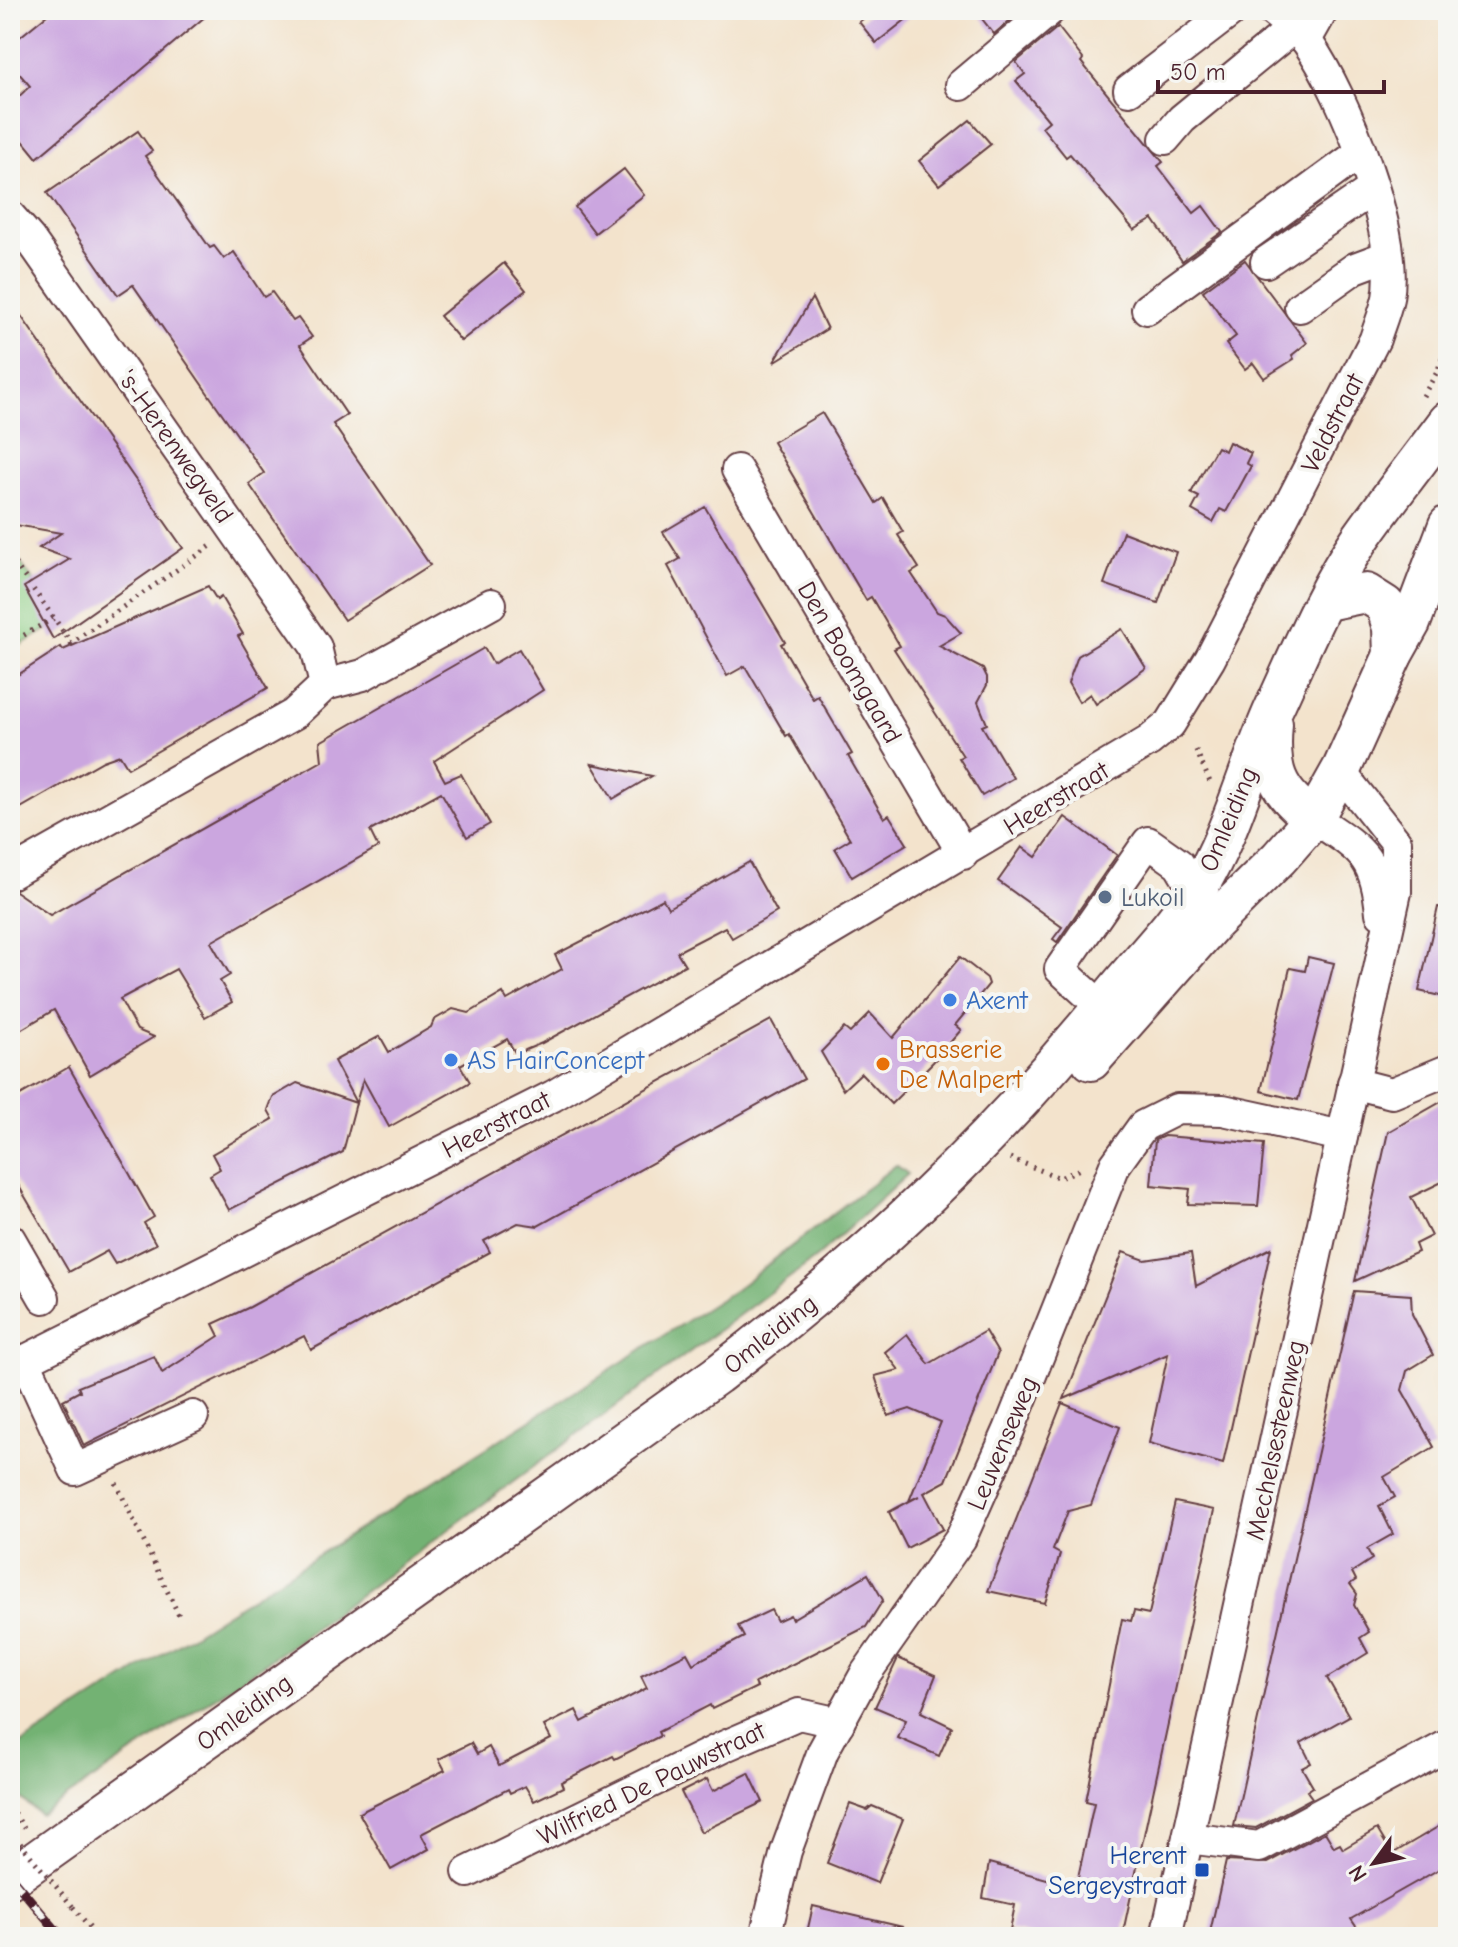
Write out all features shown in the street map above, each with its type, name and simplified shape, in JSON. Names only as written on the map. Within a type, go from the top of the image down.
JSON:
[{"type":"main road","points":[[1327,601],[1432,414]]},
{"type":"main road","points":[[1342,768],[1393,655],[1411,623],[1448,525]]},
{"type":"main road","points":[[1327,601],[1366,593],[1385,605],[1392,628],[1393,655]]},
{"type":"main road","name":"Omleiding","points":[[1205,907],[1244,779],[1327,601]]},
{"type":"main road","points":[[1274,709],[1270,758],[1278,782],[1301,809],[1314,818]]},
{"type":"main road","name":"Omleiding","points":[[10,1908],[780,1359],[868,1285],[1005,1157],[1112,1017],[1205,907],[1279,858],[1314,818],[1342,768]]},
{"type":"main road","name":"Omleiding","points":[[10,1879],[717,1375],[820,1296],[962,1166],[1112,1017]]},
{"type":"street","points":[[961,85],[1050,10]]},
{"type":"street","points":[[1129,90],[1233,10]]},
{"type":"street","points":[[1165,139],[1182,119],[1290,26],[1323,10]]},
{"type":"street","name":"Veldstraat","points":[[1170,724],[1210,659],[1375,339],[1388,297],[1387,256],[1373,189],[1360,153],[1341,101],[1290,26]]},
{"type":"street","points":[[1147,309],[1360,153]]},
{"type":"street","points":[[1266,262],[1373,189]]},
{"type":"street","name":"'s-Herenwegveld","points":[[10,216],[316,647],[325,685]]},
{"type":"street","points":[[1300,307],[1355,268],[1387,256]]},
{"type":"street","name":"Den Boomgaard","points":[[737,470],[963,854]]},
{"type":"street","points":[[10,874],[294,714],[325,685],[363,675],[491,604]]},
{"type":"street","name":"Heerstraat","points":[[18,1365],[553,1096],[963,854],[1149,741],[1170,724]]},
{"type":"street","name":"Mechelsesteenweg","points":[[1166,1937],[1396,892],[1396,842],[1346,779],[1342,768]]},
{"type":"street","name":"Mechelsesteenweg","points":[[1314,818],[1367,858],[1378,881],[1383,943]]},
{"type":"street","points":[[1112,1017],[1060,969],[1148,842],[1179,864],[1205,907]]},
{"type":"street","points":[[1353,1083],[1392,1093],[1448,1070]]},
{"type":"street","name":"Leuvenseweg","points":[[765,1937],[786,1851],[823,1751],[866,1673],[961,1538],[1009,1430],[1115,1165],[1143,1126],[1177,1109],[1223,1110],[1342,1136]]},
{"type":"street","points":[[10,1239],[44,1298]]},
{"type":"street","points":[[18,1365],[75,1470],[193,1416]]},
{"type":"street","name":"Wilfried De Pauwstraat","points":[[468,1872],[725,1746],[799,1714],[839,1723]]},
{"type":"street","points":[[1188,1838],[1259,1847],[1448,1745]]},
{"type":"path","points":[[1432,414],[1437,372],[1448,343]]},
{"type":"path","points":[[10,557],[71,643],[234,530]]},
{"type":"path","points":[[10,643],[54,618]]},
{"type":"path","points":[[1196,750],[1213,788]]},
{"type":"path","points":[[1005,1157],[1060,1178],[1129,1146]]},
{"type":"path","points":[[103,1457],[181,1620]]},
{"type":"path","points":[[10,1807],[26,1827]]},
{"type":"path","points":[[10,1831],[98,1937]]},
{"type":"path","points":[[10,1848],[34,1831]]},
{"type":"green space","points":[[10,548],[62,621],[10,651]]},
{"type":"green space","points":[[896,1165],[908,1174],[817,1257],[289,1647],[40,1815],[10,1789],[10,1751],[735,1290]]},
{"type":"building","points":[[53,10],[213,10],[37,158],[10,125],[10,105],[30,86],[10,63],[10,45]]},
{"type":"building","points":[[874,10],[918,10],[876,43],[859,22]]},
{"type":"building","points":[[975,10],[1022,10],[994,34]]},
{"type":"building","points":[[1058,27],[1083,59],[1081,62],[1163,162],[1158,166],[1194,213],[1203,206],[1222,232],[1182,261],[1153,219],[1134,230],[1070,154],[1066,157],[1042,127],[1049,121],[1016,81],[1025,74],[1016,62]]},
{"type":"building","points":[[970,120],[991,144],[939,185],[919,161]]},
{"type":"building","points":[[138,131],[152,151],[145,156],[210,248],[214,246],[224,259],[234,252],[264,297],[272,292],[293,321],[298,318],[312,337],[300,345],[347,415],[333,424],[430,565],[344,620],[249,484],[264,473],[133,285],[118,295],[47,193]]},
{"type":"building","points":[[624,169],[644,195],[595,233],[575,207]]},
{"type":"building","points":[[1245,260],[1307,343],[1292,355],[1294,359],[1264,378],[1253,363],[1245,369],[1226,344],[1236,336],[1203,291]]},
{"type":"building","points":[[504,263],[526,290],[461,341],[440,316]]},
{"type":"building","points":[[812,298],[827,329],[774,362]]},
{"type":"building","points":[[10,300],[183,548],[53,639],[24,587],[70,559],[39,548],[61,533],[10,524]]},
{"type":"building","points":[[822,413],[876,503],[883,498],[903,532],[898,535],[919,568],[911,573],[937,612],[945,615],[961,633],[939,646],[983,669],[987,677],[987,685],[978,702],[987,724],[982,726],[1013,778],[982,796],[959,758],[963,756],[894,649],[900,646],[871,597],[866,600],[773,442]]},
{"type":"building","points":[[1229,442],[1251,453],[1246,463],[1251,466],[1226,512],[1220,509],[1213,522],[1192,510],[1199,497],[1191,493],[1217,447],[1225,451]]},
{"type":"building","points":[[705,507],[785,642],[781,644],[813,699],[818,696],[852,754],[848,756],[884,818],[889,815],[907,844],[852,877],[835,848],[850,839],[789,734],[786,736],[745,666],[727,676],[668,566],[680,559],[663,532]]},
{"type":"building","points":[[1123,532],[1176,552],[1158,603],[1104,584]]},
{"type":"building","points":[[208,586],[217,600],[221,597],[243,634],[238,636],[268,688],[128,768],[120,755],[103,761],[10,814],[10,680],[61,647],[63,650]]},
{"type":"building","points":[[1122,629],[1146,668],[1096,704],[1090,694],[1079,702],[1068,683],[1078,656]]},
{"type":"building","points":[[484,648],[493,664],[519,649],[543,690],[434,761],[445,781],[461,774],[490,824],[467,837],[441,792],[370,831],[378,847],[211,942],[230,975],[220,981],[232,1002],[205,1017],[176,969],[120,999],[137,1030],[154,1037],[90,1075],[54,1010],[10,1036],[10,892],[15,891],[50,915],[322,761],[320,742]]},
{"type":"building","points":[[592,764],[652,776],[613,799]]},
{"type":"building","points":[[1065,817],[1117,855],[1057,942],[1053,939],[1062,927],[998,881],[1022,847],[1036,857]]},
{"type":"building","points":[[749,862],[777,912],[732,938],[725,927],[677,952],[685,965],[542,1043],[516,1054],[507,1039],[460,1065],[470,1082],[389,1127],[363,1079],[356,1103],[334,1061],[380,1036],[389,1052],[431,1027],[434,1020],[453,1009],[469,1013],[503,993],[507,1000],[562,969],[555,955],[663,899],[668,908]]},
{"type":"building","points":[[1438,907],[1448,908],[1448,998],[1419,991]]},
{"type":"building","points":[[960,957],[987,978],[989,984],[955,1025],[961,1030],[933,1062],[891,1104],[861,1073],[843,1090],[821,1052],[844,1028],[850,1033],[870,1013],[893,1038]]},
{"type":"building","points":[[1308,957],[1334,963],[1298,1100],[1261,1091],[1290,968],[1305,971]]},
{"type":"building","points":[[771,1020],[804,1079],[538,1226],[518,1223],[484,1241],[490,1252],[311,1350],[304,1336],[84,1446],[63,1400],[80,1391],[78,1387],[154,1356],[162,1373],[219,1336],[213,1324],[250,1307]]},
{"type":"building","points":[[69,1067],[154,1217],[144,1223],[156,1244],[115,1264],[107,1251],[69,1272],[10,1171],[10,1101]]},
{"type":"building","points":[[297,1083],[356,1103],[343,1152],[229,1210],[210,1175],[220,1169],[212,1154],[273,1119],[268,1110],[273,1097]]},
{"type":"building","points":[[1448,1098],[1448,1179],[1411,1197],[1431,1236],[1415,1244],[1418,1252],[1355,1281],[1388,1132]]},
{"type":"building","points":[[1164,1136],[1264,1144],[1258,1206],[1188,1204],[1190,1189],[1151,1185],[1155,1140]]},
{"type":"building","points":[[1271,1248],[1223,1464],[1149,1443],[1168,1354],[1064,1399],[1123,1252],[1145,1260],[1191,1253],[1196,1286]]},
{"type":"building","points":[[1354,1291],[1411,1295],[1412,1314],[1433,1355],[1407,1371],[1402,1390],[1434,1447],[1384,1477],[1395,1497],[1379,1506],[1393,1534],[1367,1549],[1372,1559],[1352,1572],[1356,1580],[1350,1584],[1357,1594],[1354,1605],[1369,1632],[1360,1638],[1368,1653],[1327,1678],[1349,1716],[1301,1743],[1311,1763],[1302,1768],[1313,1787],[1307,1791],[1312,1798],[1256,1828],[1234,1826]]},
{"type":"building","points":[[985,1331],[998,1353],[946,1481],[924,1493],[943,1529],[907,1548],[889,1512],[919,1496],[909,1501],[941,1422],[910,1409],[888,1416],[875,1376],[899,1370],[885,1352],[907,1334],[929,1364]]},
{"type":"building","points":[[1062,1403],[1120,1427],[1091,1505],[1068,1511],[1053,1550],[1060,1554],[1045,1603],[988,1591]]},
{"type":"building","points":[[1175,1502],[1214,1510],[1122,1937],[1040,1937],[1010,1930],[1015,1905],[983,1898],[989,1863],[1076,1887],[1094,1803],[1086,1801],[1122,1619],[1131,1621],[1134,1611],[1149,1614]]},
{"type":"building","points":[[868,1574],[883,1600],[866,1627],[755,1683],[757,1687],[712,1709],[710,1705],[658,1732],[660,1736],[561,1782],[563,1787],[534,1801],[525,1786],[510,1793],[508,1789],[421,1834],[429,1849],[391,1870],[359,1813],[445,1770],[439,1759],[471,1743],[477,1754],[489,1747],[499,1766],[551,1739],[544,1726],[576,1710],[582,1722],[647,1688],[641,1676],[687,1653],[693,1664],[744,1637],[738,1626],[771,1610],[777,1621],[790,1615],[792,1619]]},
{"type":"building","points":[[898,1658],[936,1675],[921,1712],[952,1727],[939,1756],[898,1738],[906,1720],[875,1707]]},
{"type":"building","points":[[749,1773],[763,1802],[701,1832],[681,1792],[707,1779],[713,1791]]},
{"type":"building","points":[[850,1804],[867,1810],[872,1806],[903,1819],[877,1883],[827,1863]]},
{"type":"building","points":[[1448,1821],[1448,1864],[1351,1919],[1357,1928],[1342,1937],[1209,1937],[1226,1861],[1267,1863],[1325,1832],[1334,1847],[1340,1844],[1343,1849],[1377,1829],[1392,1854]]},
{"type":"building","points":[[813,1906],[903,1927],[901,1937],[806,1937]]},
{"type":"railway","points":[[10,1876],[62,1937]]},
{"type":"place","name":"Lukoil","points":[[1105,897]]},
{"type":"place","name":"Axent","points":[[950,1000]]},
{"type":"place","name":"AS HairConcept","points":[[451,1060]]},
{"type":"place","name":"Brasserie De Malpert","points":[[883,1064]]},
{"type":"place","name":"Herent Sergeystraat","points":[[1202,1870]]}]
